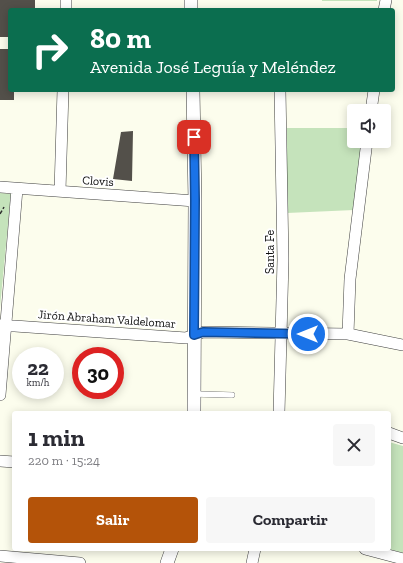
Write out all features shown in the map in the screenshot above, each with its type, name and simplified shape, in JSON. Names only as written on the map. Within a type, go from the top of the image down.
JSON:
[{"type":"street","points":[[60,191],[63,92]]},
{"type":"street","points":[[193,92],[195,200],[194,411]]},
{"type":"street","name":"Santa Fe","points":[[279,411],[283,260],[280,92]]},
{"type":"street","points":[[372,104],[374,92]]},
{"type":"street","points":[[348,334],[350,279],[366,148]]},
{"type":"street","name":"Clovis","points":[[0,187],[195,200]]},
{"type":"street","points":[[0,395],[3,325],[17,189]]},
{"type":"street","name":"Jirón Abraham Valdelomar","points":[[3,325],[186,338],[203,332],[348,334],[403,345]]},
{"type":"street","points":[[391,434],[403,438]]},
{"type":"street","points":[[0,461],[12,462]]},
{"type":"street","points":[[167,563],[171,551]]},
{"type":"street","points":[[252,563],[255,551]]},
{"type":"street","points":[[373,551],[403,559]]},
{"type":"street","points":[[0,556],[80,563]]},
{"type":"lane","points":[[194,394],[232,395]]},
{"type":"green space","points":[[377,0],[377,1],[322,1]]},
{"type":"green space","points":[[287,128],[347,128],[347,148],[361,148],[354,210],[287,213]]},
{"type":"green space","points":[[0,193],[11,194],[0,307]]},
{"type":"green space","points":[[391,443],[403,446],[403,553],[391,550]]},
{"type":"building","points":[[0,0],[35,0],[35,8],[8,8],[8,37],[0,37]]},
{"type":"building","points":[[0,49],[8,49],[8,92],[14,92],[14,100],[0,100]]},
{"type":"building","points":[[133,131],[132,181],[113,179],[121,132]]},
{"type":"route","points":[[194,137],[194,335],[203,332],[308,334]]}]
